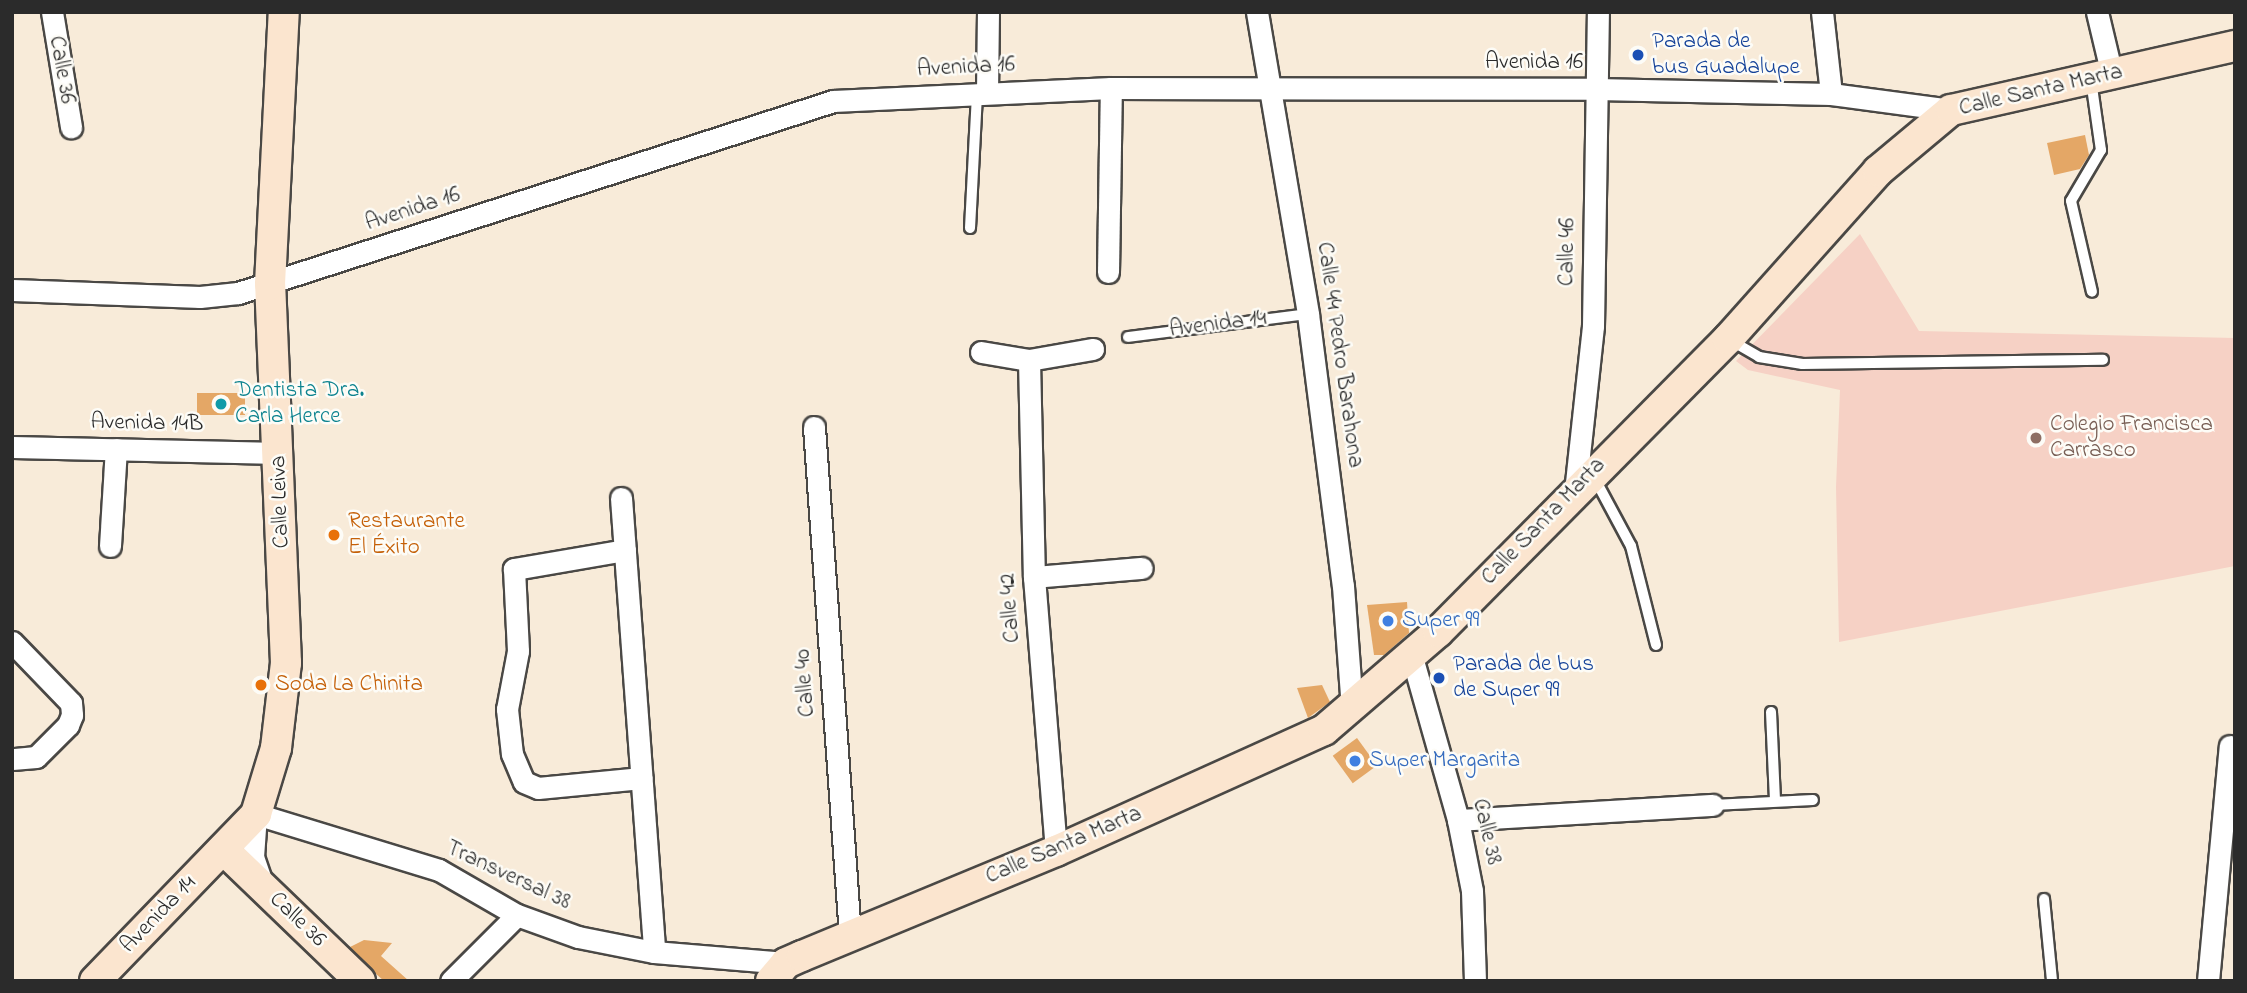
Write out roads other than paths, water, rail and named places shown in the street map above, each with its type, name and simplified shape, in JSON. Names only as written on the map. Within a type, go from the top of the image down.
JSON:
[{"type":"street","name":"Calle 36","points":[[52,12],[71,127]]},
{"type":"street","name":"Calle Leiva","points":[[223,849],[256,814],[276,748],[285,684],[280,453],[270,284],[284,12]]},
{"type":"street","points":[[982,93],[988,12]]},
{"type":"street","name":"Calle 44 Pedro Barahona","points":[[1257,12],[1272,88],[1308,314],[1343,586],[1352,708]]},
{"type":"street","name":"Calle 46","points":[[1583,482],[1593,326],[1598,12]]},
{"type":"street","points":[[1822,12],[1832,94]]},
{"type":"street","points":[[2097,12],[2101,78]]},
{"type":"street","name":"Calle Santa Marta","points":[[778,972],[850,936],[1056,851],[1287,749],[1352,708],[1412,657],[1728,339],[1878,171],[1951,110],[2235,46]]},
{"type":"street","name":"Avenida 16","points":[[12,290],[200,297],[270,284],[833,101],[1111,88],[1596,89],[1832,94],[1951,110]]},
{"type":"street","points":[[1108,272],[1111,88]]},
{"type":"street","points":[[981,352],[1029,360],[1093,349]]},
{"type":"street","name":"Calle 42","points":[[1029,360],[1034,577],[1056,851]]},
{"type":"street","name":"Calle 40","points":[[814,427],[850,936]]},
{"type":"street","name":"Avenida 14B","points":[[12,447],[280,453]]},
{"type":"street","points":[[110,546],[116,449]]},
{"type":"street","points":[[621,498],[654,952]]},
{"type":"street","points":[[625,550],[504,570],[518,651],[507,709],[518,774],[538,788],[642,778]]},
{"type":"street","points":[[1034,577],[1142,568]]},
{"type":"street","points":[[12,642],[71,703],[72,715],[68,725],[36,757],[12,759]]},
{"type":"street","name":"Calle 38","points":[[1412,657],[1458,820],[1476,925],[1475,981]]},
{"type":"street","points":[[2208,981],[2230,746]]},
{"type":"street","points":[[1458,820],[1713,805]]},
{"type":"street","name":"Calle 36","points":[[256,814],[253,857],[264,888]]},
{"type":"street","name":"Transversal 38","points":[[256,814],[439,870],[517,915],[578,937],[778,972]]},
{"type":"street","name":"Calle 36","points":[[223,849],[360,981]]},
{"type":"street","name":"Avenida 14","points":[[94,981],[223,849]]},
{"type":"street","points":[[451,981],[517,915]]},
{"type":"lane","points":[[2092,292],[2071,201],[2101,150],[2101,78]]},
{"type":"lane","points":[[970,228],[982,93]]},
{"type":"lane","name":"Avenida 14","points":[[1128,337],[1308,314]]},
{"type":"lane","points":[[1728,339],[1759,357],[1802,364],[2103,360]]},
{"type":"lane","points":[[1583,482],[1631,546],[1656,645]]},
{"type":"lane","points":[[1771,712],[1775,801]]},
{"type":"lane","points":[[1713,805],[1813,800]]},
{"type":"lane","points":[[2044,899],[2052,981]]},
{"type":"place","name":"Parada de bus Guadalupe","points":[[1638,55]]},
{"type":"place","name":"Dentista Dra. Carla Herce","points":[[221,404]]},
{"type":"place","name":"Colegio Francisca Carrasco","points":[[2036,438]]},
{"type":"place","name":"Restaurante El Éxito","points":[[334,535]]},
{"type":"place","name":"Super 99","points":[[1388,621]]},
{"type":"place","name":"Parada de bus de Super 99","points":[[1439,678]]},
{"type":"place","name":"Soda La Chinita","points":[[261,685]]},
{"type":"place","name":"Super Margarita","points":[[1355,761]]}]
